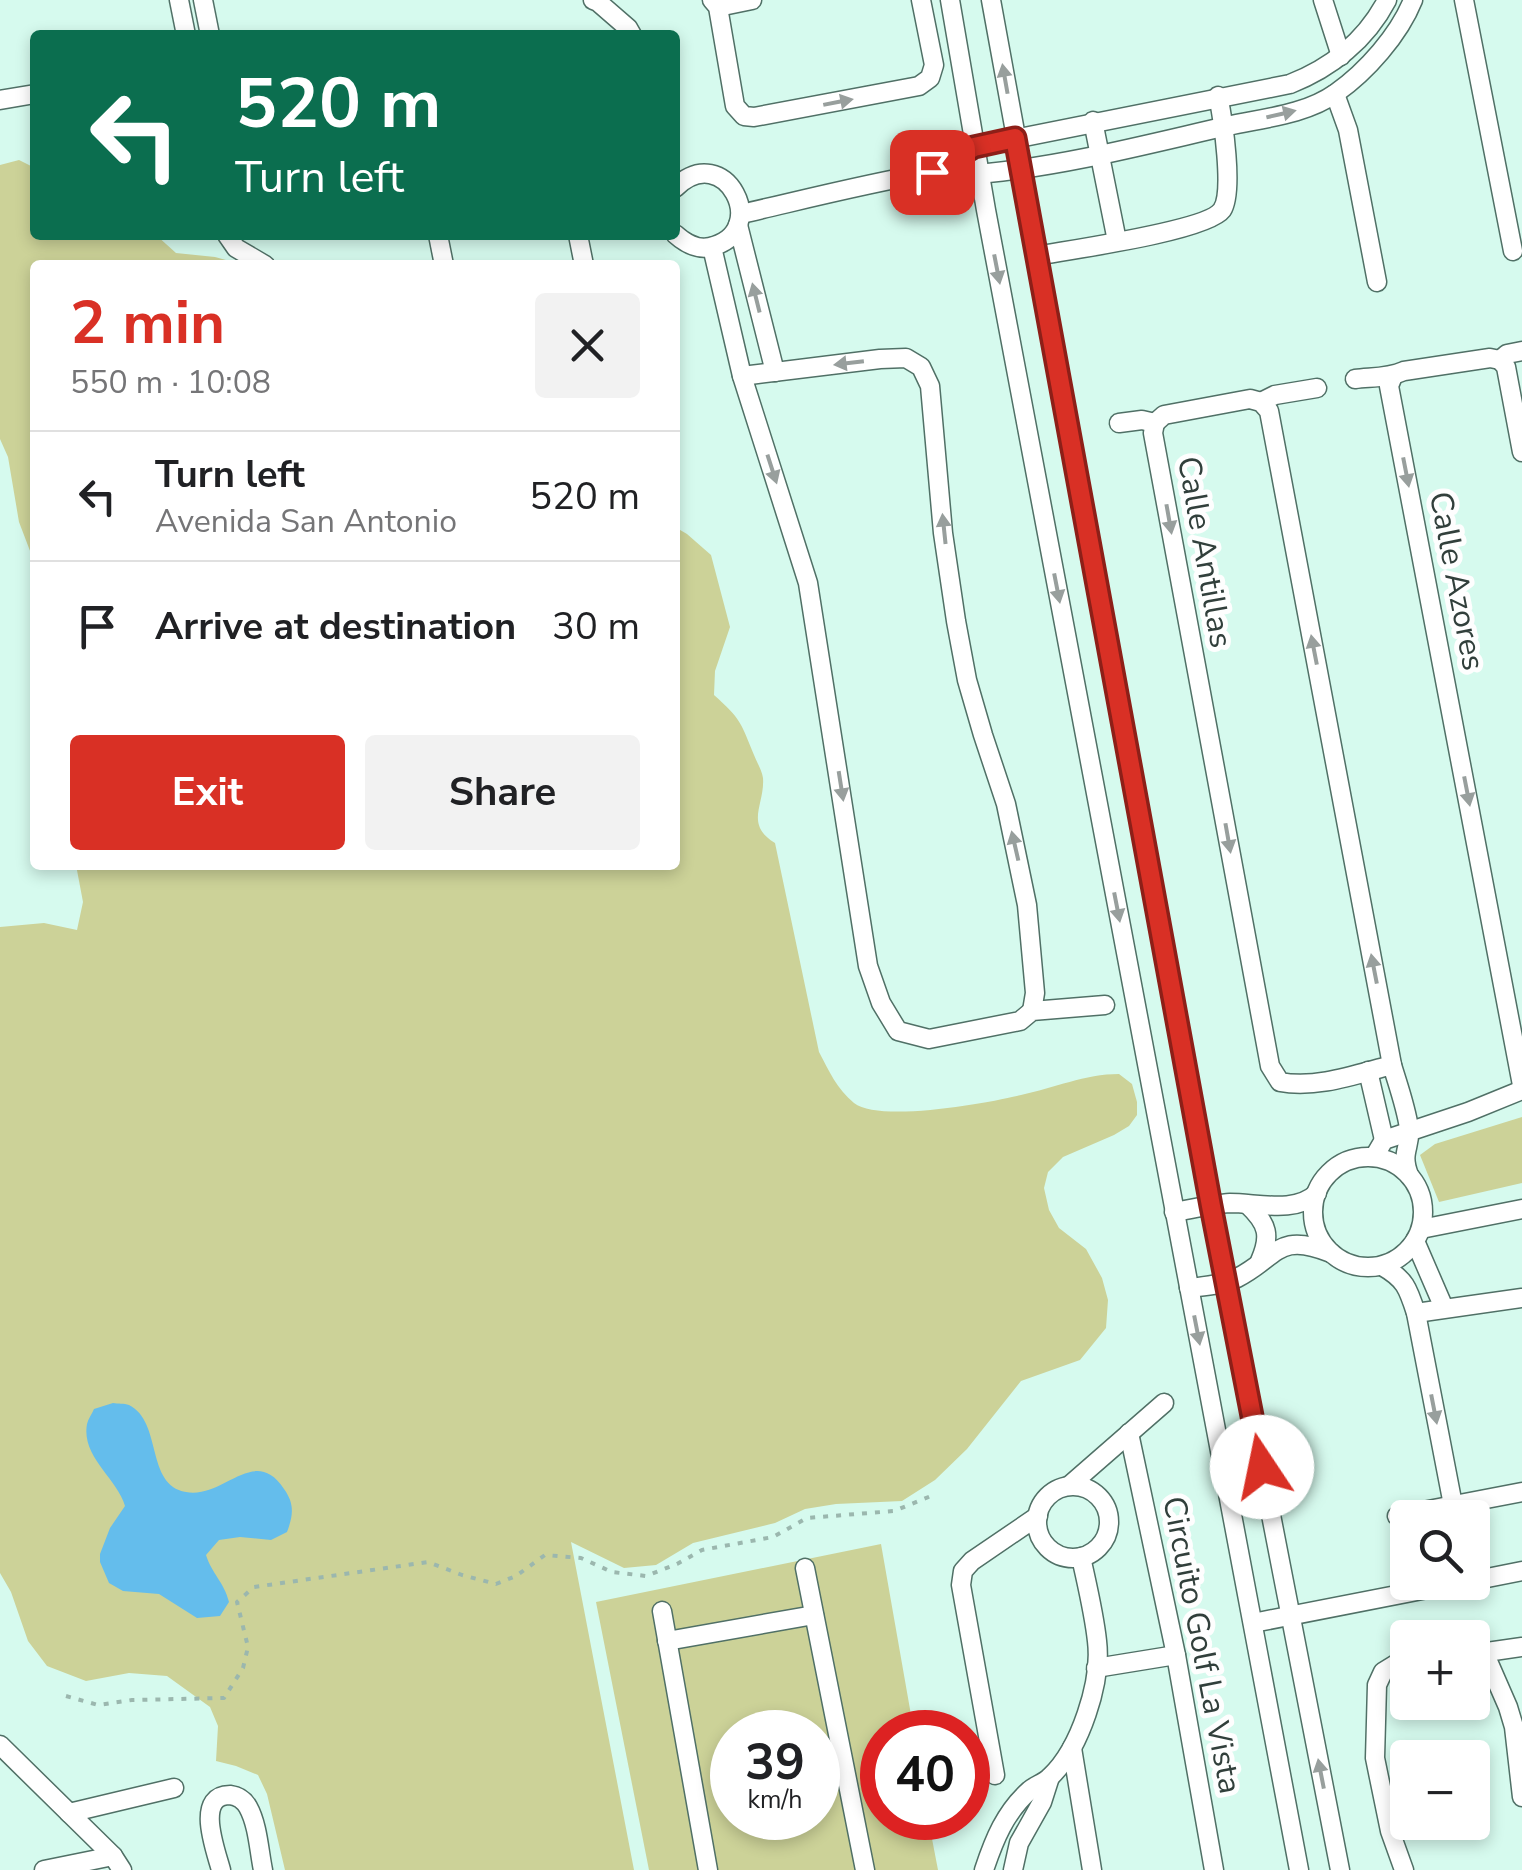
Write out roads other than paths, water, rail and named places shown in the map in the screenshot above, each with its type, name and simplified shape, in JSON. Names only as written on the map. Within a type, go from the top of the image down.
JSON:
[{"type":"street","points":[[179,0],[185,30]]},
{"type":"street","points":[[203,0],[209,30]]},
{"type":"street","points":[[593,0],[629,30]]},
{"type":"street","points":[[752,0],[715,3],[735,106],[744,116],[754,118],[919,86],[930,78],[934,65],[922,0]]},
{"type":"street","points":[[950,0],[974,147],[1299,1870]]},
{"type":"street","points":[[991,0],[1211,1206],[1340,1870]]},
{"type":"street","points":[[1323,0],[1342,56]]},
{"type":"street","points":[[932,172],[974,147],[1290,84],[1342,56],[1387,0]]},
{"type":"street","points":[[739,219],[932,172],[980,174],[1020,170],[1295,111],[1335,94],[1360,72],[1384,46],[1413,0]]},
{"type":"street","points":[[1464,0],[1513,251]]},
{"type":"street","points":[[1335,94],[1348,130],[1376,282]]},
{"type":"street","points":[[0,100],[30,95]]},
{"type":"street","points":[[1036,256],[1169,232],[1211,220],[1223,209],[1227,192],[1224,127],[1218,96]]},
{"type":"street","points":[[1169,106],[1176,139]]},
{"type":"street","points":[[1092,121],[1117,241]]},
{"type":"street","points":[[680,179],[698,174],[720,178],[736,192],[775,372]]},
{"type":"street","points":[[680,238],[693,246],[712,247],[732,235],[739,219]]},
{"type":"street","points":[[229,240],[256,260]]},
{"type":"street","points":[[712,247],[742,376],[808,583],[868,966],[881,1004],[898,1031],[929,1038],[1020,1021],[1032,1011],[1104,1005]]},
{"type":"street","points":[[1500,360],[1522,350]]},
{"type":"street","points":[[742,376],[906,358],[921,367],[930,386],[944,533],[967,680],[1006,804],[1028,905],[1035,993],[1032,1011]]},
{"type":"street","points":[[1356,379],[1490,358],[1500,360],[1506,367],[1522,452]]},
{"type":"street","name":"Calle Azores","points":[[1393,376],[1393,405],[1514,997],[1522,1087]]},
{"type":"street","name":"Calle Antillas","points":[[1317,388],[1275,395],[1261,402],[1250,399],[1164,415],[1155,422],[1153,433],[1270,1066],[1280,1082],[1296,1086],[1392,1065]]},
{"type":"street","points":[[1190,1288],[1238,1278],[1284,1247],[1302,1244],[1354,1265],[1382,1266],[1402,1256],[1418,1235],[1423,1214],[1422,1200],[1404,1164],[1410,1132],[1392,1065],[1269,410],[1261,402]]},
{"type":"street","points":[[1119,423],[1155,422]]},
{"type":"street","points":[[1368,1072],[1384,1140],[1374,1158]]},
{"type":"street","points":[[1384,1140],[1468,1112],[1522,1087]]},
{"type":"street","points":[[1332,1254],[1316,1228],[1313,1212],[1322,1182],[1339,1166],[1362,1157],[1398,1166],[1409,1176]]},
{"type":"street","points":[[1174,1212],[1229,1204],[1298,1204],[1317,1193]]},
{"type":"street","points":[[1248,1204],[1266,1232],[1260,1262]]},
{"type":"street","points":[[1418,1235],[1522,1209]]},
{"type":"street","points":[[1418,1235],[1444,1308]]},
{"type":"street","points":[[1382,1266],[1400,1277],[1416,1313],[1453,1500]]},
{"type":"street","points":[[1416,1313],[1522,1298]]},
{"type":"street","points":[[984,1870],[994,1839],[1010,1812],[1050,1777],[1072,1748],[1091,1700],[1096,1668],[1098,1644],[1082,1557],[1058,1555],[1048,1548],[1038,1528],[1041,1505],[1048,1495],[1070,1485],[1164,1403]]},
{"type":"street","name":"Circuito Golf La Vista","points":[[1129,1433],[1176,1654],[1214,1870]]},
{"type":"street","name":"Circuito Golf La Vista","points":[[1070,1485],[1093,1491],[1108,1510],[1110,1522],[1102,1544],[1082,1557]]},
{"type":"street","points":[[1480,1500],[1522,1492]]},
{"type":"street","points":[[995,1775],[961,1585],[963,1571],[1038,1516]]},
{"type":"street","points":[[805,1568],[865,1870]]},
{"type":"street","points":[[1490,1577],[1522,1571]]},
{"type":"street","points":[[1252,1623],[1390,1597]]},
{"type":"street","points":[[662,1611],[708,1870]]},
{"type":"street","points":[[667,1641],[814,1615]]},
{"type":"street","points":[[1490,1651],[1522,1647]]},
{"type":"street","points":[[1096,1668],[1176,1654]]},
{"type":"street","points":[[1390,1668],[1383,1672],[1377,1685],[1376,1758],[1390,1831],[1404,1870]]},
{"type":"street","points":[[1490,1675],[1514,1727],[1522,1797]]},
{"type":"street","points":[[0,1745],[118,1863]]},
{"type":"street","points":[[1072,1748],[1092,1870]]},
{"type":"street","points":[[1013,1870],[1020,1843],[1042,1802],[1050,1777]]},
{"type":"street","points":[[70,1813],[174,1788]]},
{"type":"street","points":[[221,1870],[209,1811],[213,1802],[234,1795],[245,1802],[252,1814],[263,1870]]},
{"type":"street","points":[[44,1870],[118,1863]]},
{"type":"water","points":[[113,1403],[129,1405],[140,1413],[159,1466],[173,1487],[200,1492],[261,1471],[273,1476],[288,1494],[292,1510],[287,1532],[271,1540],[219,1540],[206,1555],[229,1602],[220,1616],[197,1618],[159,1594],[123,1591],[109,1583],[100,1554],[110,1528],[125,1506],[94,1457],[87,1436],[94,1409]]}]
